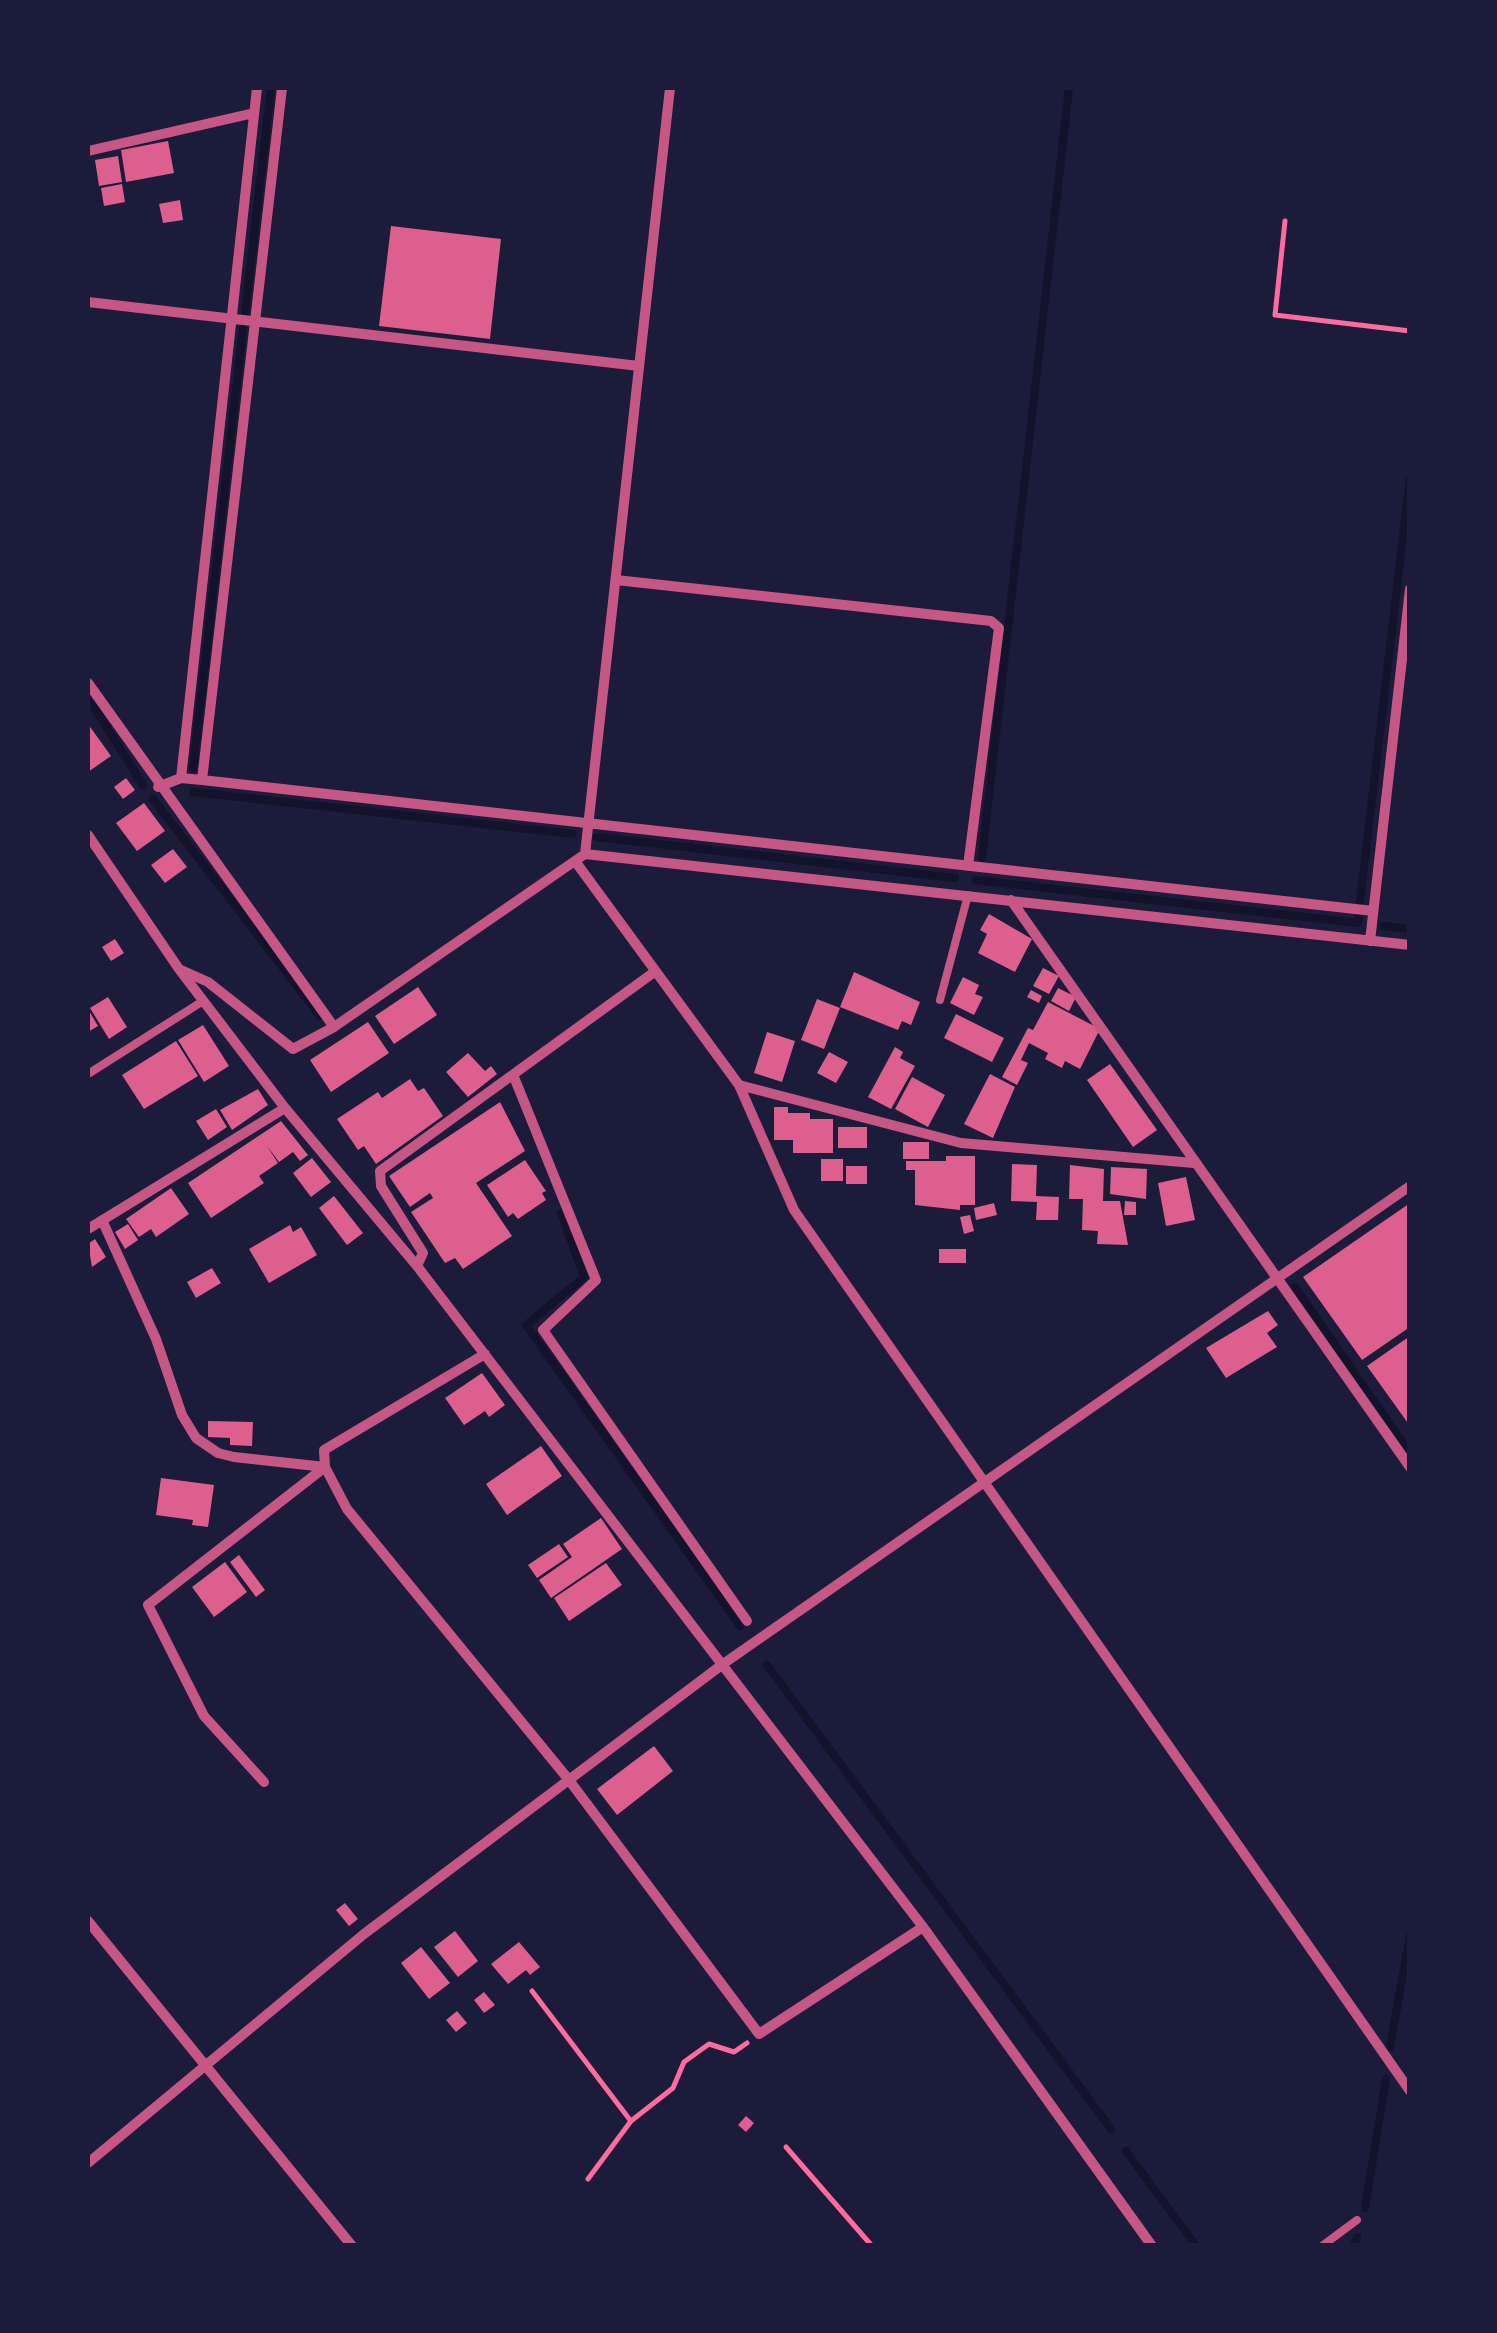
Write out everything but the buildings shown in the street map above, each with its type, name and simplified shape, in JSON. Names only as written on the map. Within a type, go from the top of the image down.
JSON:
[{"type":"street","points":[[181,778],[257,88]]},
{"type":"street","points":[[202,780],[282,88]]},
{"type":"street","points":[[670,88],[589,823],[580,857],[653,973],[738,1085],[794,1210],[1410,2091]]},
{"type":"street","points":[[88,151],[254,113]]},
{"type":"street","points":[[88,302],[640,366]]},
{"type":"street","points":[[616,580],[991,621],[999,628],[968,866]]},
{"type":"street","points":[[1370,941],[1410,589]]},
{"type":"street","points":[[88,683],[158,788],[334,1027]]},
{"type":"street","points":[[158,788],[181,778],[202,780],[1374,911]]},
{"type":"street","points":[[88,836],[179,969],[285,1108],[416,1266],[923,1927],[1152,2246]]},
{"type":"street","points":[[179,969],[208,982],[293,1049],[334,1027],[580,857],[968,895],[1410,945]]},
{"type":"street","points":[[1011,900],[1410,1468]]},
{"type":"street","points":[[416,1266],[423,1253],[380,1186],[380,1171],[653,973]]},
{"type":"street","points":[[514,1077],[596,1280],[543,1330],[747,1622]]},
{"type":"street","points":[[738,1085],[961,1143],[1194,1163]]},
{"type":"street","points":[[88,1229],[285,1108]]},
{"type":"street","points":[[88,2163],[364,1934],[722,1664],[1410,1186]]},
{"type":"street","points":[[102,1220],[156,1339],[182,1415],[196,1438],[218,1453],[234,1457],[325,1468]]},
{"type":"street","points":[[484,1354],[324,1450],[325,1468],[347,1509],[569,1780],[759,2034],[923,1927]]},
{"type":"street","points":[[264,1782],[204,1716],[148,1605],[325,1468]]},
{"type":"street","points":[[88,1921],[352,2246]]},
{"type":"lane","points":[[940,1000],[968,895]]},
{"type":"lane","points":[[88,1074],[203,1000]]},
{"type":"lane","points":[[1322,2246],[1357,2220]]},
{"type":"path","points":[[1285,221],[1275,315],[1410,330]]},
{"type":"path","points":[[532,1991],[631,2121]]},
{"type":"path","points":[[588,2179],[631,2121],[673,2088],[684,2062],[709,2044],[734,2052],[759,2034]]},
{"type":"path","points":[[786,2146],[872,2246]]},
{"type":"waterway","points":[[245,312],[271,88]]},
{"type":"waterway","points":[[982,858],[1069,88]]},
{"type":"waterway","points":[[193,768],[243,329]]},
{"type":"waterway","points":[[1360,901],[1410,477]]},
{"type":"waterway","points":[[88,698],[143,785]]},
{"type":"waterway","points":[[193,792],[572,834]]},
{"type":"waterway","points":[[153,799],[320,1016]]},
{"type":"waterway","points":[[597,837],[955,878]]},
{"type":"waterway","points":[[975,880],[1358,923],[1359,915]]},
{"type":"waterway","points":[[1383,926],[1410,929]]},
{"type":"waterway","points":[[561,1213],[584,1277],[526,1325],[740,1626]]},
{"type":"waterway","points":[[1295,1287],[1410,1453]]},
{"type":"waterway","points":[[767,1665],[1111,2129]]},
{"type":"waterway","points":[[1390,2047],[1410,1935]]},
{"type":"waterway","points":[[1365,2208],[1386,2079]]},
{"type":"waterway","points":[[1126,2151],[1196,2246]]},
{"type":"waterway","points":[[1354,2246],[1357,2237]]}]
